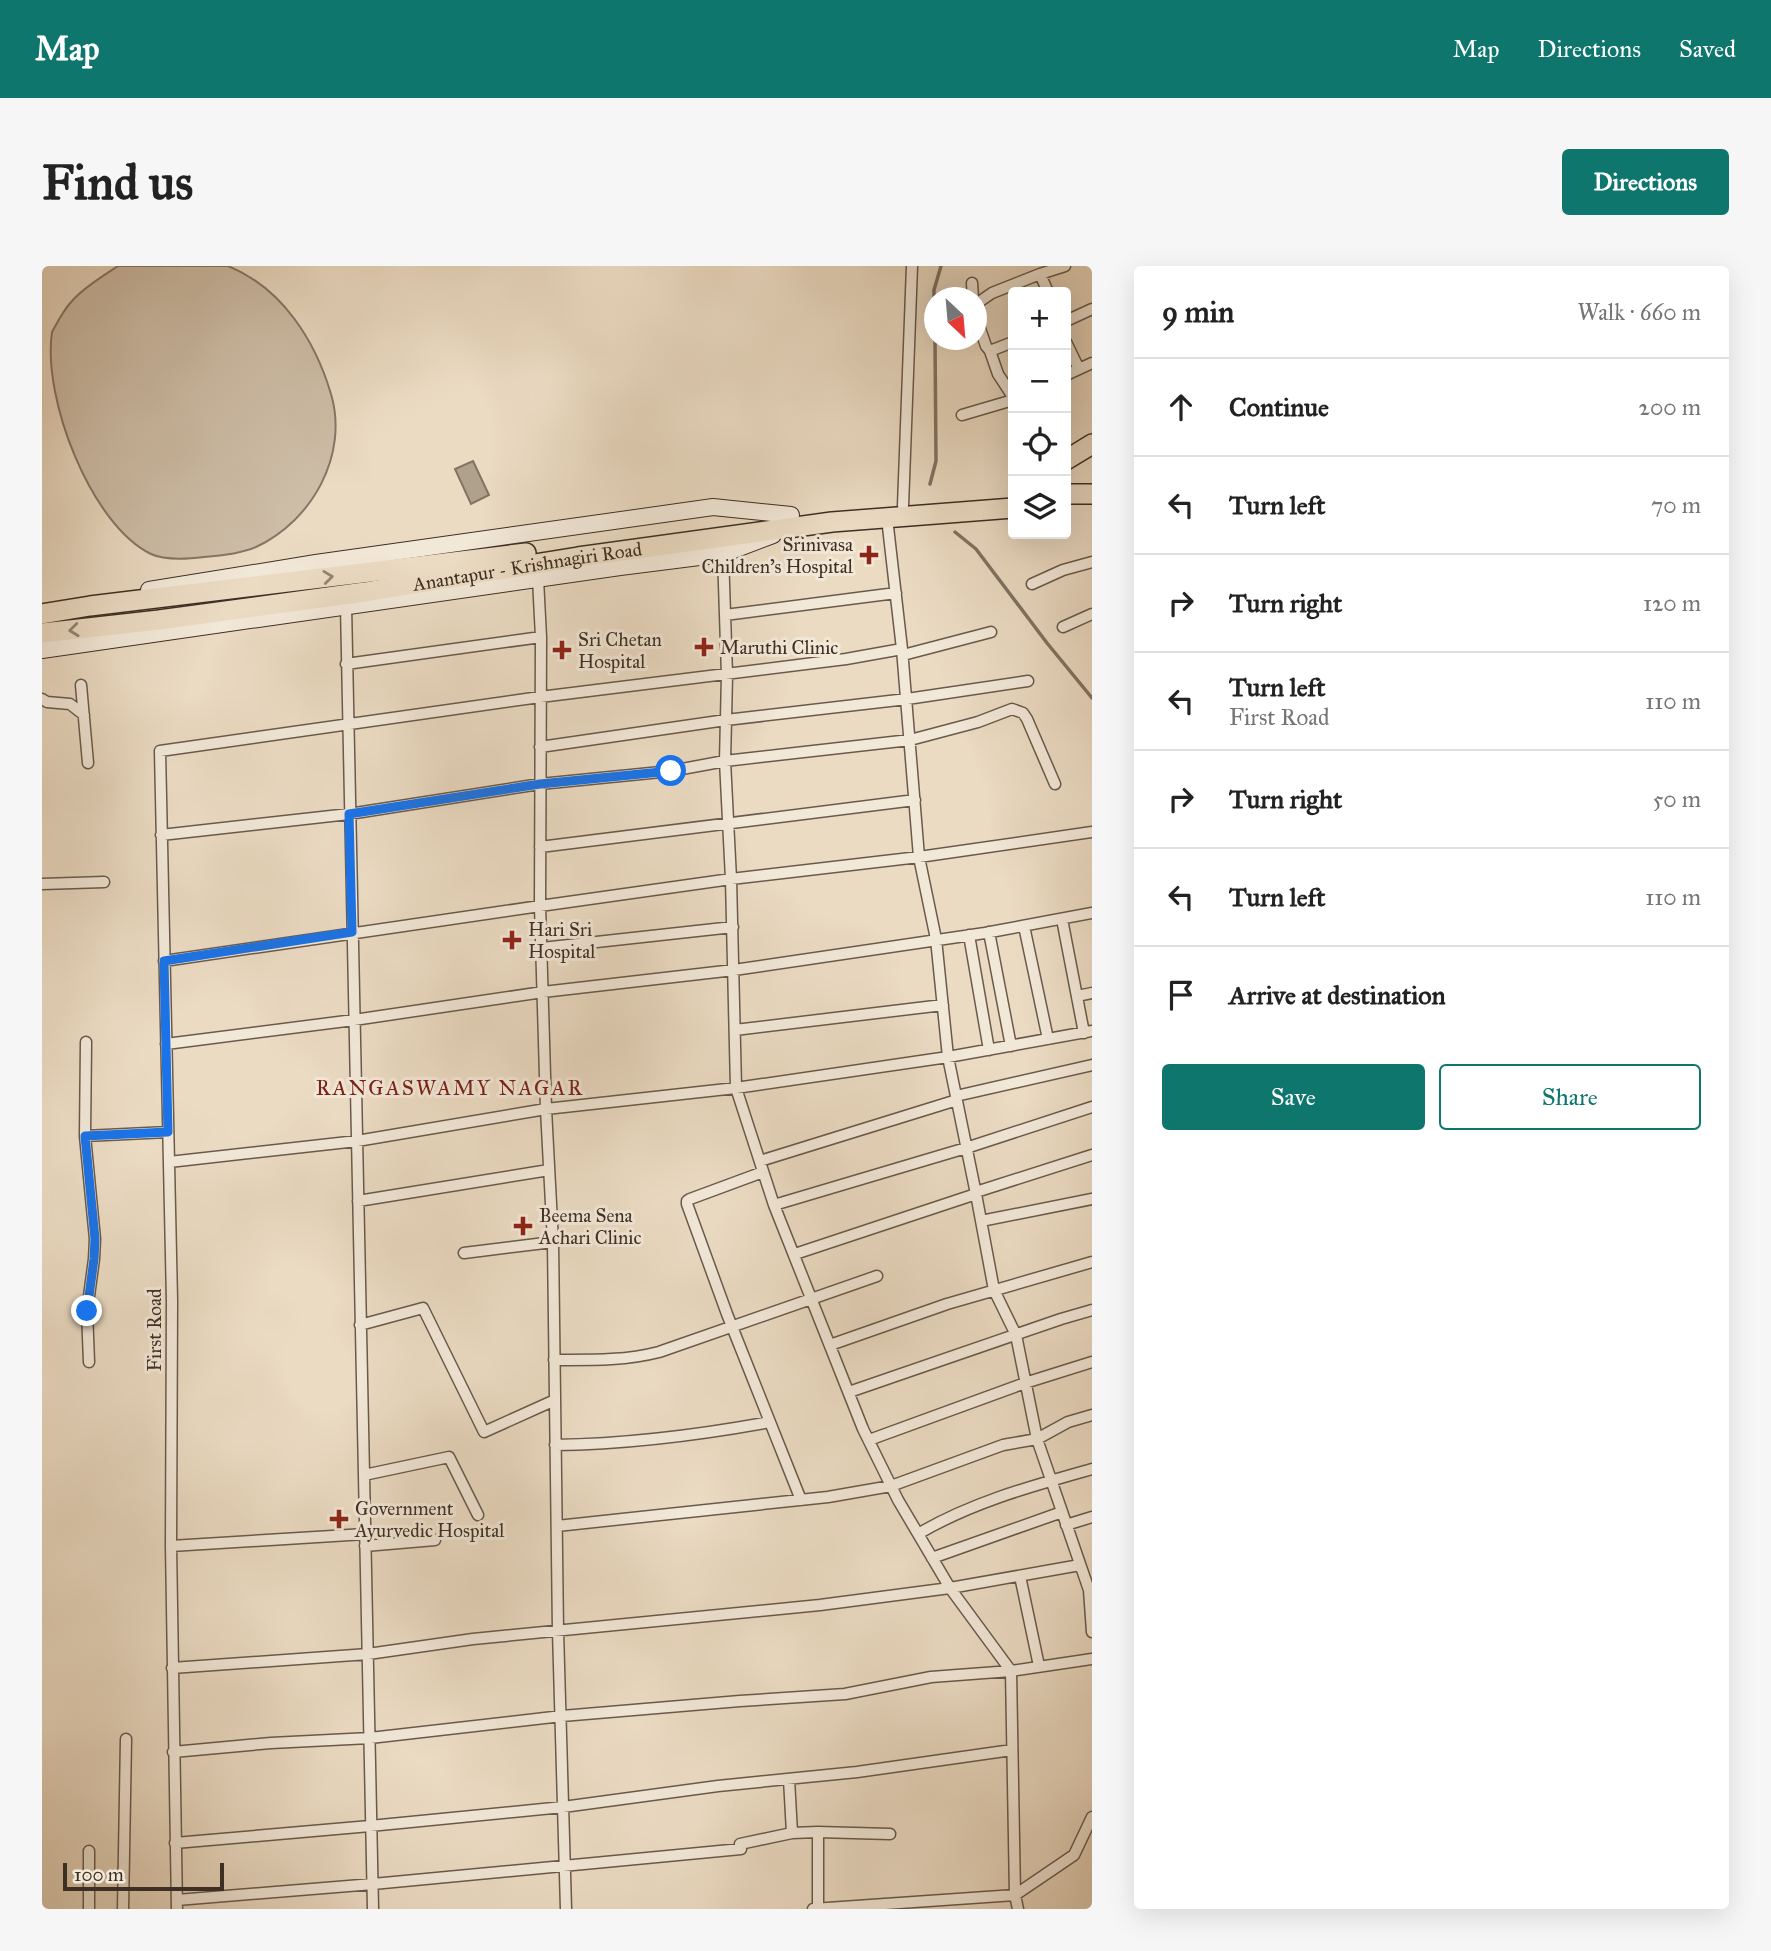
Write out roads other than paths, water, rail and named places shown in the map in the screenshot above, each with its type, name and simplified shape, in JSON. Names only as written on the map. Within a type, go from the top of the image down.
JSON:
[{"type":"highway","points":[[1071,446],[1092,433]]},
{"type":"highway","points":[[1071,457],[1092,444]]},
{"type":"highway","points":[[1071,494],[1092,494]]},
{"type":"highway","name":"Anantapur - Krishnagiri Road","points":[[42,633],[351,594],[578,552],[791,521],[843,508],[895,512],[1008,501]]},
{"type":"highway","points":[[1071,506],[1092,505]]},
{"type":"highway","points":[[42,614],[90,606],[578,552]]},
{"type":"street","points":[[912,266],[895,512],[896,593],[919,857],[936,939],[948,1057],[994,1290],[1016,1335],[1037,1439],[1066,1525],[1085,1570],[1092,1632]]},
{"type":"street","points":[[987,296],[1042,271],[1065,266]]},
{"type":"street","points":[[972,283],[972,287]]},
{"type":"street","points":[[1071,319],[1092,309]]},
{"type":"street","points":[[990,351],[1008,344]]},
{"type":"street","points":[[987,346],[1008,390]]},
{"type":"street","points":[[1070,350],[1079,369]]},
{"type":"street","points":[[1071,373],[1092,363]]},
{"type":"street","points":[[962,415],[1008,400]]},
{"type":"street","points":[[42,607],[316,563],[713,507],[791,521]]},
{"type":"street","points":[[42,650],[723,555],[791,521]]},
{"type":"street","points":[[723,555],[727,675],[725,761],[733,927],[736,1088],[774,1205],[869,1440],[891,1486],[950,1588],[1011,1671],[1015,1895],[1018,1909]]},
{"type":"street","points":[[1032,584],[1063,570],[1092,562]]},
{"type":"street","points":[[538,579],[541,636],[540,906],[553,1242],[558,1631],[566,1909]]},
{"type":"street","points":[[725,615],[896,593]]},
{"type":"street","points":[[346,606],[373,1909]]},
{"type":"street","points":[[1063,628],[1092,614]]},
{"type":"street","points":[[347,724],[903,652],[991,632]]},
{"type":"street","points":[[346,664],[541,636]]},
{"type":"street","points":[[540,747],[1028,681]]},
{"type":"street","points":[[81,685],[88,763]]},
{"type":"street","points":[[42,699],[70,704],[84,715]]},
{"type":"street","points":[[161,835],[349,814],[540,784],[671,771],[725,761],[910,740],[978,722],[1012,709],[1024,713],[1055,784]]},
{"type":"street","name":"First Road","points":[[177,1904],[172,1668],[172,1301],[160,751],[347,724]]},
{"type":"street","points":[[540,847],[915,800]]},
{"type":"street","points":[[164,961],[731,879],[919,857],[1092,832]]},
{"type":"street","points":[[42,884],[104,882]]},
{"type":"street","points":[[166,1044],[543,992],[734,970],[1092,914]]},
{"type":"street","points":[[169,1162],[357,1141],[546,1109],[736,1088],[948,1057],[1088,1032],[1077,996],[1062,919]]},
{"type":"street","points":[[1024,926],[1048,1039]]},
{"type":"street","points":[[541,948],[733,927]]},
{"type":"street","points":[[989,932],[1011,1046]]},
{"type":"street","points":[[969,935],[989,1050]]},
{"type":"street","points":[[1077,996],[1092,993]]},
{"type":"street","points":[[735,1030],[943,1005]]},
{"type":"street","points":[[86,1042],[85,1136],[95,1239],[87,1298],[89,1362]]},
{"type":"street","points":[[801,1500],[732,1327],[687,1201],[762,1166],[956,1098],[1092,1065]]},
{"type":"street","points":[[774,1205],[1092,1107]]},
{"type":"street","points":[[85,1136],[168,1132]]},
{"type":"street","points":[[794,1254],[1092,1155]]},
{"type":"street","points":[[358,1201],[549,1170]]},
{"type":"street","points":[[981,1221],[1092,1199]]},
{"type":"street","points":[[464,1253],[553,1242]]},
{"type":"street","points":[[830,1345],[947,1304],[1092,1262]]},
{"type":"street","points":[[554,1360],[641,1357],[877,1276]]},
{"type":"street","points":[[360,1325],[423,1308],[484,1432],[555,1400]]},
{"type":"street","points":[[849,1392],[1092,1310]]},
{"type":"street","points":[[869,1440],[1025,1382],[1092,1362]]},
{"type":"street","points":[[557,1526],[801,1500],[891,1486],[1003,1445],[1037,1439],[1068,1422],[1092,1415]]},
{"type":"street","points":[[555,1445],[639,1441],[770,1422]]},
{"type":"street","points":[[364,1475],[449,1457],[478,1515]]},
{"type":"street","points":[[918,1534],[941,1520],[977,1505],[1092,1469]]},
{"type":"street","points":[[932,1558],[1062,1512]]},
{"type":"street","points":[[1066,1525],[1092,1517]]},
{"type":"street","points":[[171,1546],[365,1534]]},
{"type":"street","points":[[365,1546],[435,1540]]},
{"type":"street","points":[[172,1668],[368,1654],[473,1639],[820,1605],[1020,1576],[1085,1570]]},
{"type":"street","points":[[1020,1576],[1040,1667]]},
{"type":"street","points":[[173,1752],[370,1738],[562,1716],[845,1694],[931,1677],[1011,1671],[1092,1659]]},
{"type":"street","points":[[123,1909],[126,1739]]},
{"type":"street","points":[[176,1843],[563,1807],[718,1786],[857,1772],[1012,1750]]},
{"type":"street","points":[[789,1779],[792,1833]]},
{"type":"street","points":[[818,1832],[816,1909],[886,1906],[1015,1895],[1074,1855],[1089,1830],[1092,1817]]},
{"type":"street","points":[[177,1904],[741,1847],[792,1833],[890,1834]]},
{"type":"street","points":[[89,1851],[89,1909]]},
{"type":"waterway","points":[[935,287],[941,266]]},
{"type":"waterway","points":[[930,484],[936,461],[935,350]]},
{"type":"waterway","points":[[955,532],[976,549],[1092,698]]},
{"type":"place","name":"Srinivasa Children's Hospital","points":[[869,555]]},
{"type":"place","name":"Maruthi Clinic","points":[[704,647]]},
{"type":"place","name":"Sri Chetan Hospital","points":[[562,650]]},
{"type":"place","name":"Hari Sri Hospital","points":[[512,940]]},
{"type":"place","name":"Beema Sena Achari Clinic","points":[[523,1226]]},
{"type":"place","name":"Government Ayurvedic Hospital","points":[[339,1519]]},
{"type":"district","name":"RANGASWAMY NAGAR","points":[[450,1088]]}]
